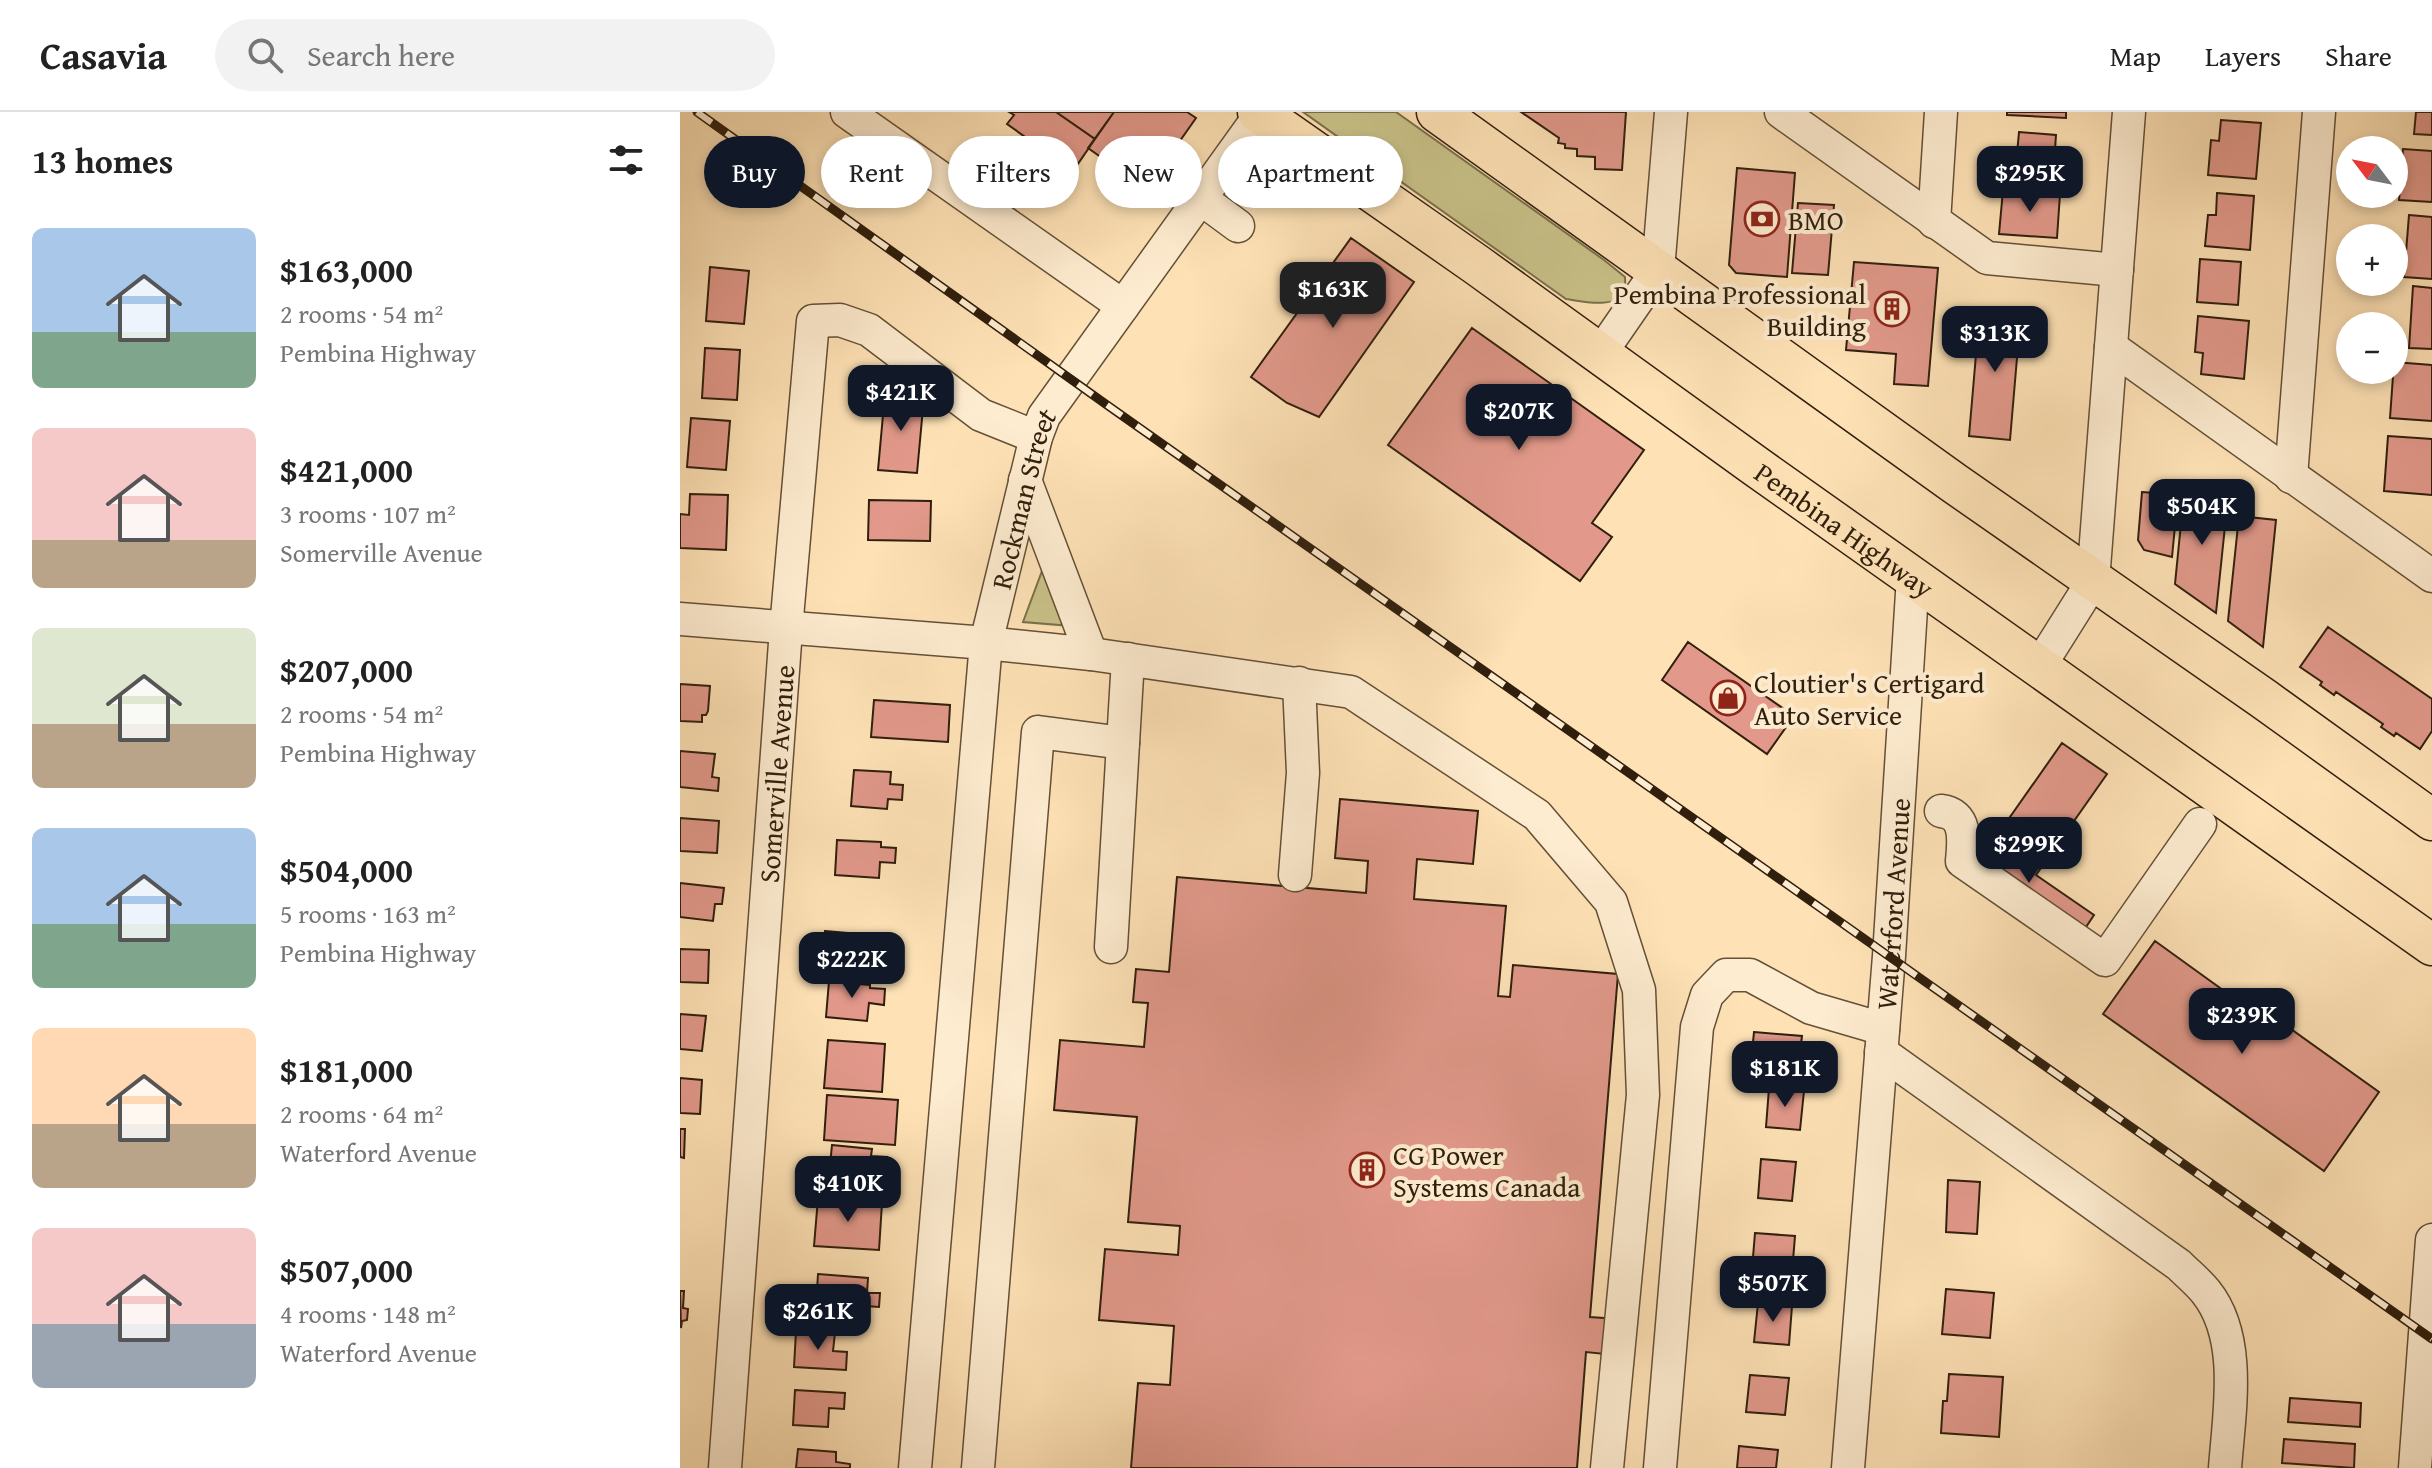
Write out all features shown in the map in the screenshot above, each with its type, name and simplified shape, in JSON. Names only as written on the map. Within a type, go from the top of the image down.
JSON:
[{"type":"main road","points":[[1437,112],[2432,820]]},
{"type":"main road","name":"Pembina Highway","points":[[1260,113],[2432,945]]},
{"type":"street","points":[[847,112],[1123,306]]},
{"type":"street","points":[[1600,354],[1658,270],[1671,112]]},
{"type":"street","points":[[1781,112],[1987,258],[2117,270]]},
{"type":"street","points":[[1934,222],[1941,112]]},
{"type":"street","points":[[2039,667],[2093,581],[2129,112]]},
{"type":"street","points":[[2291,477],[2319,112]]},
{"type":"street","name":"Rockman Street","points":[[1202,195],[1260,113]]},
{"type":"street","points":[[1202,199],[1238,226]]},
{"type":"street","name":"Rockman Street","points":[[915,1468],[986,643],[1025,480],[1044,416],[1193,208]]},
{"type":"street","name":"Somerville Avenue","points":[[725,1468],[786,629],[813,321],[840,320],[869,330],[981,415],[1036,437]]},
{"type":"street","points":[[2111,347],[2432,576]]},
{"type":"street","points":[[1025,480],[1091,654]]},
{"type":"street","name":"Waterford Avenue","points":[[1848,1468],[1882,1040],[1913,577]]},
{"type":"street","points":[[680,619],[1091,654],[1351,692],[1537,815],[1611,902],[1639,990],[1643,1095],[1607,1468]]},
{"type":"street","points":[[1111,947],[1128,659]]},
{"type":"street","points":[[1295,875],[1303,773],[1299,683]]},
{"type":"street","points":[[978,1468],[1038,732],[1123,743]]},
{"type":"street","points":[[1941,811],[1956,817],[1962,827],[1962,861],[2105,960],[2200,824]]},
{"type":"street","points":[[1660,1468],[1697,1027],[1707,995],[1726,975],[1750,975],[1811,1008],[1882,1040],[2179,1265],[2207,1293],[2221,1319],[2229,1353],[2230,1402],[2225,1468]]},
{"type":"street","points":[[2415,1468],[2432,1240]]},
{"type":"shaded area","points":[[1303,112],[1396,112],[1604,260],[1625,277],[1624,291],[1614,301],[1566,299],[1403,183],[1403,136],[1337,136]]},
{"type":"shaded area","points":[[1042,571],[1072,626],[1023,622]]},
{"type":"building","points":[[1009,112],[1056,112],[1095,139],[1079,162],[1079,136],[1024,136],[1007,124],[1014,115]]},
{"type":"building","points":[[1056,112],[1114,112],[1095,139]]},
{"type":"building","points":[[1114,112],[1187,112],[1196,118],[1183,136],[1097,136]]},
{"type":"building","points":[[1521,112],[1626,112],[1622,170],[1595,169],[1595,157],[1577,156],[1577,149],[1565,148],[1565,144],[1558,143],[1559,138]]},
{"type":"building","points":[[2007,112],[2066,112],[2066,118],[2007,115]]},
{"type":"building","points":[[2416,112],[2432,112],[2432,135],[2414,134]]},
{"type":"building","points":[[2221,120],[2261,123],[2256,179],[2208,175],[2211,140],[2219,141]]},
{"type":"building","points":[[2019,132],[2056,135],[2053,179],[2015,176]]},
{"type":"building","points":[[1095,138],[1095,153],[1088,148]]},
{"type":"building","points":[[2408,149],[2432,151],[2432,202],[2408,201]]},
{"type":"building","name":"BMO","points":[[1737,168],[1795,173],[1787,277],[1736,273],[1729,265]]},
{"type":"building","points":[[2003,190],[2060,194],[2057,238],[1999,234]]},
{"type":"building","points":[[2217,193],[2254,196],[2250,250],[2205,246],[2208,215],[2216,215]]},
{"type":"building","points":[[1798,203],[1834,205],[1828,275],[1792,273]]},
{"type":"building","points":[[2409,215],[2432,217],[2432,279],[2408,277]]},
{"type":"building","points":[[1351,238],[1414,282],[1319,417],[1287,403],[1251,377]]},
{"type":"building","points":[[2200,259],[2241,262],[2238,305],[2197,302]]},
{"type":"building","name":"Pembina Professional Building","points":[[1854,262],[1938,268],[1928,386],[1894,384],[1896,354],[1846,350]]},
{"type":"building","points":[[710,267],[749,271],[744,324],[706,321]]},
{"type":"building","points":[[2413,286],[2432,288],[2432,349],[2409,348]]},
{"type":"building","points":[[1980,308],[2021,311],[2010,440],[1969,436]]},
{"type":"building","points":[[2198,316],[2249,321],[2244,379],[2201,374],[2203,353],[2195,352]]},
{"type":"building","points":[[1472,328],[1644,450],[1592,523],[1612,537],[1580,581],[1388,445]]},
{"type":"building","points":[[705,348],[740,350],[737,400],[702,398]]},
{"type":"building","points":[[2408,363],[2432,365],[2432,421],[2390,418],[2392,384],[2408,384]]},
{"type":"building","points":[[885,393],[924,397],[917,473],[878,470]]},
{"type":"building","points":[[691,418],[730,421],[726,470],[687,467]]},
{"type":"building","points":[[2388,436],[2432,439],[2432,495],[2384,491]]},
{"type":"building","points":[[2142,492],[2178,495],[2172,557],[2144,550],[2138,540]]},
{"type":"building","points":[[2184,493],[2228,497],[2216,613],[2175,584]]},
{"type":"building","points":[[690,494],[728,495],[726,550],[680,548],[680,514],[689,515]]},
{"type":"building","points":[[869,500],[931,501],[930,541],[868,540]]},
{"type":"building","points":[[2239,516],[2276,520],[2263,647],[2228,621]]},
{"type":"building","points":[[2328,627],[2432,699],[2432,731],[2420,749],[2396,733],[2394,736],[2381,727],[2383,724],[2336,692],[2334,695],[2320,685],[2322,682],[2300,667]]},
{"type":"building","name":"Cloutier's Certigard Auto Service","points":[[1688,642],[1794,716],[1767,754],[1662,680]]},
{"type":"building","points":[[680,684],[710,686],[708,711],[702,715],[702,722],[680,721]]},
{"type":"building","points":[[874,700],[950,705],[948,742],[871,737]]},
{"type":"building","points":[[2062,743],[2107,774],[2055,848],[2010,817]]},
{"type":"building","points":[[680,751],[715,754],[712,777],[719,778],[718,791],[680,787]]},
{"type":"building","points":[[854,770],[891,772],[890,784],[903,785],[902,800],[888,799],[887,809],[851,806]]},
{"type":"building","name":"CG Power Systems Canada","points":[[1340,799],[1478,811],[1473,864],[1417,859],[1414,899],[1506,906],[1498,996],[1510,997],[1513,965],[1618,974],[1590,1317],[1618,1319],[1615,1355],[1586,1352],[1577,1468],[1131,1468],[1138,1383],[1170,1385],[1174,1326],[1099,1320],[1105,1249],[1178,1255],[1180,1226],[1128,1222],[1137,1117],[1054,1110],[1060,1040],[1144,1047],[1148,1003],[1133,1002],[1136,969],[1169,972],[1177,877],[1366,893],[1368,861],[1335,858]]},
{"type":"building","points":[[2010,817],[2055,848],[2036,875],[2094,915],[2070,951],[1968,879]]},
{"type":"building","points":[[680,818],[719,821],[717,853],[680,851]]},
{"type":"building","points":[[837,840],[881,842],[881,847],[896,848],[895,863],[880,862],[879,878],[835,875]]},
{"type":"building","points":[[680,883],[724,888],[722,904],[715,904],[713,921],[680,917]]},
{"type":"building","points":[[825,931],[870,935],[868,965],[833,962],[834,950],[824,949]]},
{"type":"building","points":[[2155,941],[2263,1019],[2274,1017],[2379,1092],[2324,1171],[2103,1014]]},
{"type":"building","points":[[680,949],[709,950],[708,983],[680,982]]},
{"type":"building","points":[[829,981],[885,989],[884,1005],[869,1003],[867,1021],[826,1017]]},
{"type":"building","points":[[680,1014],[706,1016],[702,1051],[680,1049]]},
{"type":"building","points":[[1754,1032],[1802,1036],[1798,1067],[1751,1062]]},
{"type":"building","points":[[828,1040],[885,1044],[882,1092],[824,1088]]},
{"type":"building","points":[[680,1078],[702,1080],[700,1114],[680,1113]]},
{"type":"building","points":[[1769,1088],[1804,1091],[1800,1130],[1766,1127]]},
{"type":"building","points":[[827,1095],[898,1100],[895,1145],[824,1140]]},
{"type":"building","points":[[680,1129],[685,1129],[684,1158],[680,1157]]},
{"type":"building","points":[[832,1145],[872,1149],[871,1156],[887,1157],[885,1180],[829,1175]]},
{"type":"building","points":[[1761,1159],[1796,1162],[1792,1201],[1758,1198]]},
{"type":"building","points":[[1948,1180],[1980,1182],[1977,1234],[1946,1232]]},
{"type":"building","points":[[818,1198],[882,1203],[879,1250],[814,1246]]},
{"type":"building","points":[[1755,1233],[1795,1236],[1792,1273],[1752,1269]]},
{"type":"building","points":[[818,1274],[868,1278],[867,1293],[880,1293],[879,1307],[866,1306],[865,1317],[804,1312],[806,1289],[817,1290]]},
{"type":"building","points":[[1946,1289],[1994,1293],[1990,1338],[1942,1334]]},
{"type":"building","points":[[680,1291],[684,1291],[683,1308],[688,1309],[687,1320],[682,1321],[681,1328]]},
{"type":"building","points":[[1758,1303],[1792,1306],[1789,1345],[1754,1342]]},
{"type":"building","points":[[796,1331],[835,1333],[833,1351],[847,1352],[846,1370],[794,1367]]},
{"type":"building","points":[[1949,1374],[2003,1377],[1999,1437],[1941,1433]]},
{"type":"building","points":[[1750,1375],[1789,1378],[1785,1415],[1746,1412]]},
{"type":"building","points":[[795,1390],[845,1393],[844,1409],[829,1408],[828,1427],[793,1425]]},
{"type":"building","points":[[2290,1398],[2361,1403],[2360,1427],[2288,1422]]},
{"type":"building","points":[[2284,1439],[2355,1444],[2354,1468],[2282,1463]]},
{"type":"building","points":[[1739,1446],[1778,1450],[1776,1468],[1737,1468]]},
{"type":"building","points":[[798,1449],[836,1452],[836,1462],[850,1464],[850,1468],[796,1468]]},
{"type":"railway","points":[[697,112],[1107,405],[2432,1339]]},
{"type":"place","name":"BMO","points":[[1762,219]]},
{"type":"place","name":"Pembina Professional Building","points":[[1892,309]]},
{"type":"place","name":"Cloutier's Certigard Auto Service","points":[[1728,698]]},
{"type":"place","name":"CG Power Systems Canada","points":[[1367,1170]]}]
